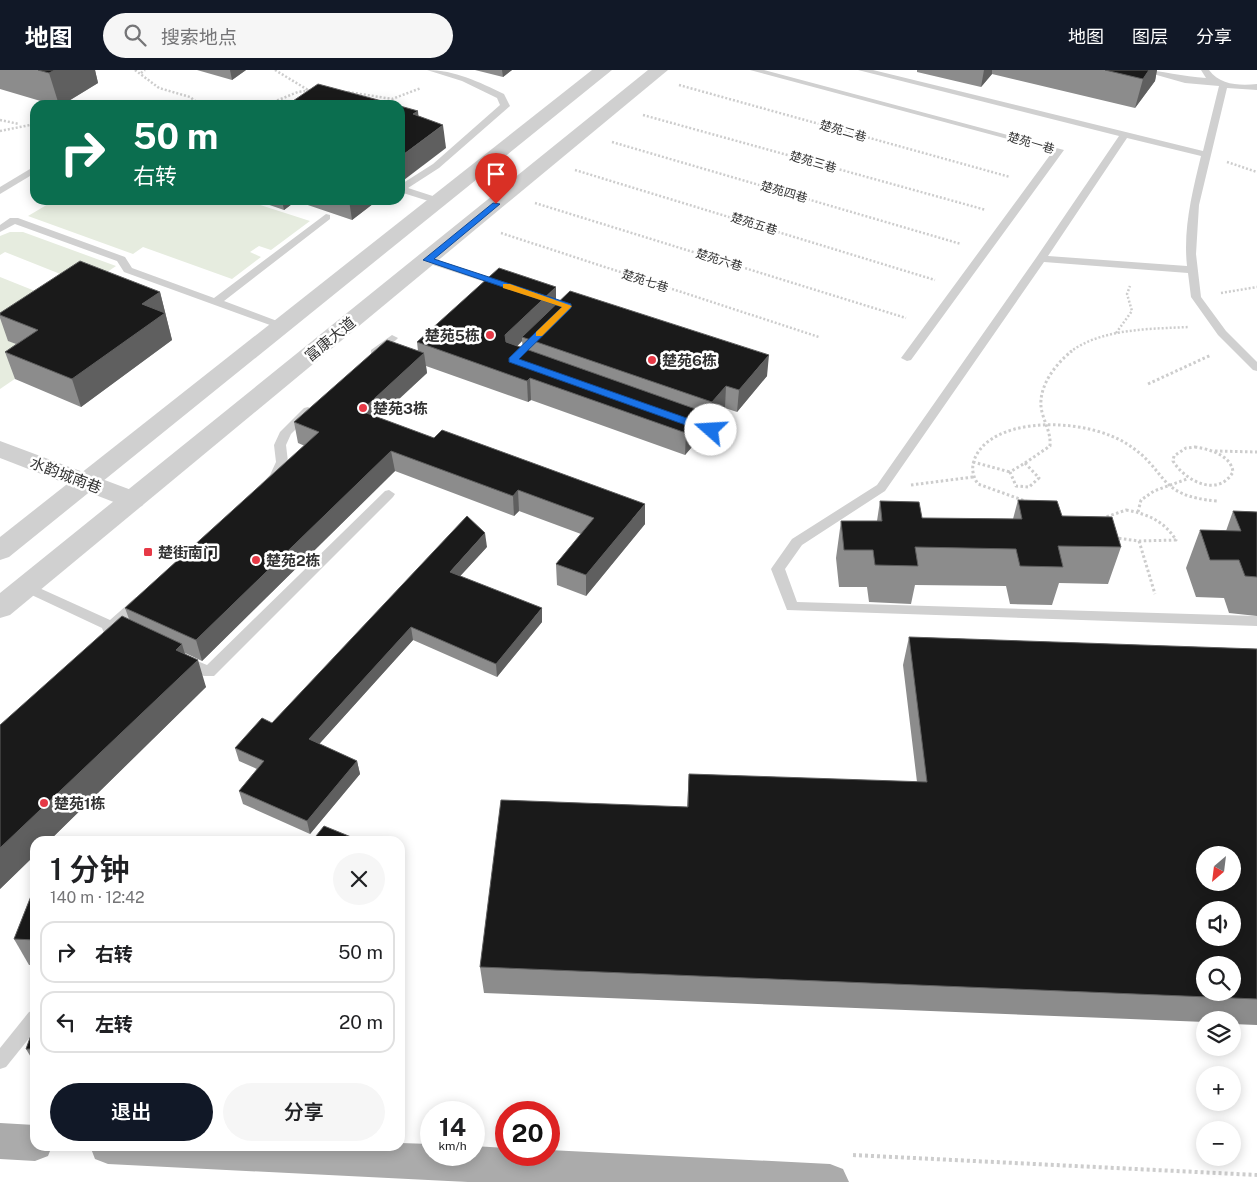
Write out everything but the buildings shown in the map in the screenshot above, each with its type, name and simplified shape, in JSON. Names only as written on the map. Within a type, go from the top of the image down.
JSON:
[{"type":"main road","points":[[0,1141],[30,1143]]},
{"type":"main road","points":[[294,1151],[839,1168]]},
{"type":"street","points":[[0,551],[281,326],[440,202],[603,70]]},
{"type":"street","name":"富康大道","points":[[0,608],[655,74]]},
{"type":"street","name":"水韵城南巷","points":[[0,449],[133,500]]},
{"type":"lane","points":[[405,186],[436,166],[505,106],[501,96],[486,87],[431,70]]},
{"type":"lane","name":"楚苑一巷","points":[[754,70],[1059,150],[907,358]]},
{"type":"lane","points":[[862,70],[1207,155]]},
{"type":"lane","points":[[1143,70],[1186,80],[1220,83],[1242,88],[1257,87]]},
{"type":"lane","points":[[1205,70],[1220,83]]},
{"type":"lane","points":[[1220,83],[1207,155],[1194,205],[1191,254],[1196,297],[1217,326],[1257,368]]},
{"type":"lane","points":[[1124,134],[1041,260],[881,488],[796,542],[778,569],[792,607],[1257,622]]},
{"type":"lane","points":[[0,191],[30,172]]},
{"type":"lane","points":[[405,191],[440,202]]},
{"type":"lane","points":[[216,302],[326,217]]},
{"type":"lane","points":[[0,229],[14,220],[121,259],[128,270],[281,326]]},
{"type":"lane","points":[[428,260],[511,287]]},
{"type":"lane","points":[[1041,260],[1193,270]]},
{"type":"lane","points":[[363,363],[392,338]]},
{"type":"lane","points":[[261,490],[275,477],[282,462],[280,445],[286,432],[319,401]]},
{"type":"lane","points":[[675,418],[711,430]]},
{"type":"lane","points":[[174,656],[209,672],[389,494]]},
{"type":"lane","points":[[26,588],[130,635]]},
{"type":"lane","points":[[97,640],[154,588]]},
{"type":"lane","points":[[0,1061],[30,1024]]},
{"type":"path","points":[[135,70],[159,88],[190,97],[194,100]]},
{"type":"path","points":[[141,73],[145,70]]},
{"type":"path","points":[[275,70],[309,90]]},
{"type":"path","points":[[344,91],[392,99],[415,91],[446,74]]},
{"type":"path","name":"楚苑二巷","points":[[655,74],[1035,184]]},
{"type":"path","points":[[278,100],[298,92],[315,90]]},
{"type":"path","name":"楚苑三巷","points":[[615,107],[1010,217]]},
{"type":"path","points":[[0,120],[25,125]]},
{"type":"path","points":[[0,131],[30,124]]},
{"type":"path","name":"楚苑四巷","points":[[583,133],[985,252]]},
{"type":"path","points":[[1207,155],[1257,172]]},
{"type":"path","name":"楚苑五巷","points":[[548,162],[959,287]]},
{"type":"path","name":"楚苑六巷","points":[[508,195],[931,326]]},
{"type":"path","name":"楚苑七巷","points":[[472,224],[819,337]]},
{"type":"path","points":[[1116,334],[1132,311],[1127,294],[1128,289],[1151,267]]},
{"type":"path","points":[[1196,297],[1257,286]]},
{"type":"path","points":[[1010,472],[1050,446],[1052,436],[1041,404],[1050,375],[1058,361],[1088,341],[1116,334],[1217,326]]},
{"type":"path","points":[[1148,384],[1234,345]]},
{"type":"path","points":[[1032,504],[1023,498],[978,484],[973,477],[970,467],[973,462],[988,439],[1000,432],[1048,426],[1084,429],[1125,441],[1140,452],[1169,486],[1180,494],[1217,501]]},
{"type":"path","points":[[1186,448],[1204,448],[1214,451],[1222,456],[1231,467],[1232,472],[1224,482],[1207,484],[1188,478],[1175,468],[1173,462],[1174,456],[1186,448]]},
{"type":"path","points":[[1214,451],[1257,452]]},
{"type":"path","points":[[973,462],[1010,472]]},
{"type":"path","points":[[1010,472],[1016,486],[1026,489],[1036,484],[1037,473],[1024,462]]},
{"type":"path","points":[[881,488],[973,477]]},
{"type":"path","points":[[1138,512],[1141,500],[1154,491],[1188,478]]},
{"type":"path","points":[[1117,511],[1138,512],[1162,522],[1176,540],[1139,541],[1094,535],[1098,524],[1106,516],[1117,511]]},
{"type":"path","points":[[1139,541],[1162,619]]},
{"type":"path","points":[[839,1168],[1257,1175]]},
{"type":"shaded area","points":[[47,205],[260,205],[310,221],[271,250],[259,246],[250,252],[261,257],[232,279],[143,247],[133,254],[28,216]]},
{"type":"shaded area","points":[[10,232],[23,232],[116,266],[88,285],[5,252],[0,255],[0,236]]},
{"type":"shaded area","points":[[0,277],[65,303],[9,341],[47,357],[0,389]]},
{"type":"slow traffic","points":[[507,286],[568,306],[539,334]]},
{"type":"place","name":"楚苑5栋","points":[[490,335]]},
{"type":"place","name":"楚苑6栋","points":[[652,360]]},
{"type":"place","name":"楚苑3栋","points":[[363,408]]},
{"type":"place","name":"楚街南门","points":[[148,552]]},
{"type":"place","name":"楚苑2栋","points":[[256,560]]},
{"type":"place","name":"楚苑1栋","points":[[44,803]]},
{"type":"route","points":[[496,204],[428,260],[568,306],[512,360],[711,430]]}]
